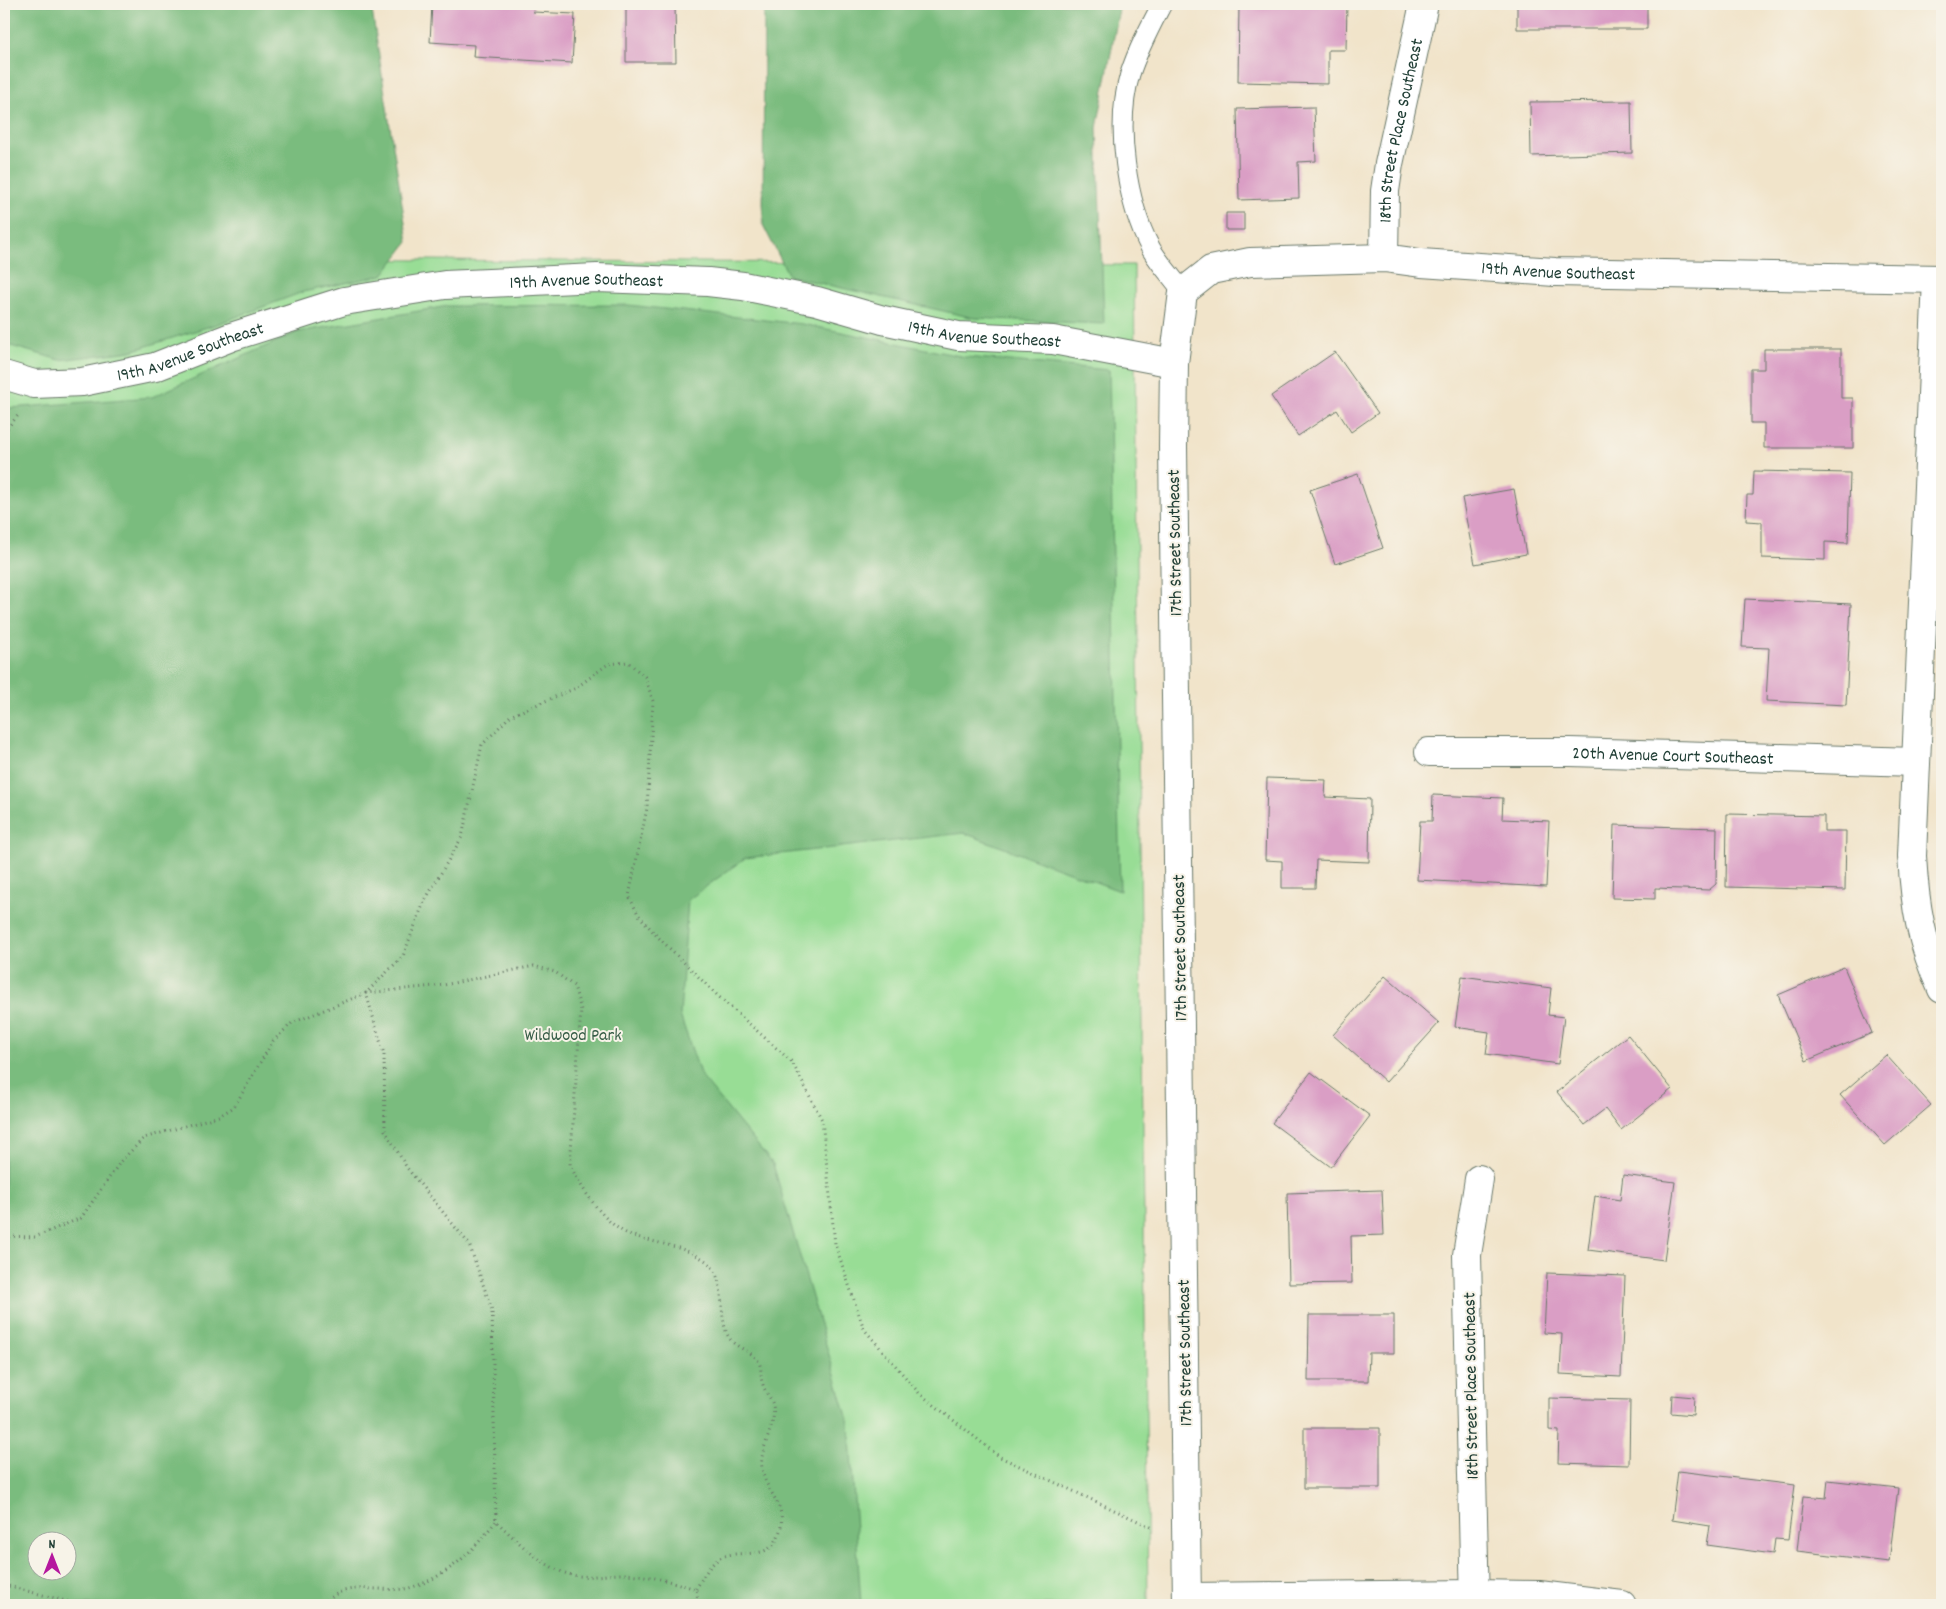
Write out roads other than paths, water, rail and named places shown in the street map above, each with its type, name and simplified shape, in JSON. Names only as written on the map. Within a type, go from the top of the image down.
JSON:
[{"type":"street","name":"18th Street Place Southeast","points":[[1384,258],[1386,191],[1389,164],[1424,4]]},
{"type":"street","name":"19th Avenue Southeast","points":[[1183,292],[1211,270],[1250,262],[1384,258],[1421,264],[1555,272],[1940,279]]},
{"type":"street","name":"19th Avenue Southeast","points":[[4,375],[34,384],[82,382],[155,367],[231,337],[344,301],[445,285],[597,278],[708,282],[743,286],[817,301],[883,320],[958,336],[1053,340],[1174,362]]},
{"type":"street","points":[[1940,279],[1912,856],[1918,925],[1928,958],[1942,989]]},
{"type":"street","name":"17th Street Southeast","points":[[1183,292],[1174,362],[1173,447],[1187,1601]]},
{"type":"street","name":"20th Avenue Court Southeast","points":[[1429,752],[1570,752],[1916,762]]},
{"type":"street","name":"18th Street Place Southeast","points":[[1475,1600],[1468,1254],[1479,1179]]},
{"type":"street","points":[[1187,1601],[1475,1600],[1539,1595],[1622,1605]]},
{"type":"lane","points":[[1162,4],[1130,75],[1124,121],[1124,151],[1136,209],[1152,249],[1183,292]]},
{"type":"park label","name":"Wildwood Park","points":[[573,1034]]}]
